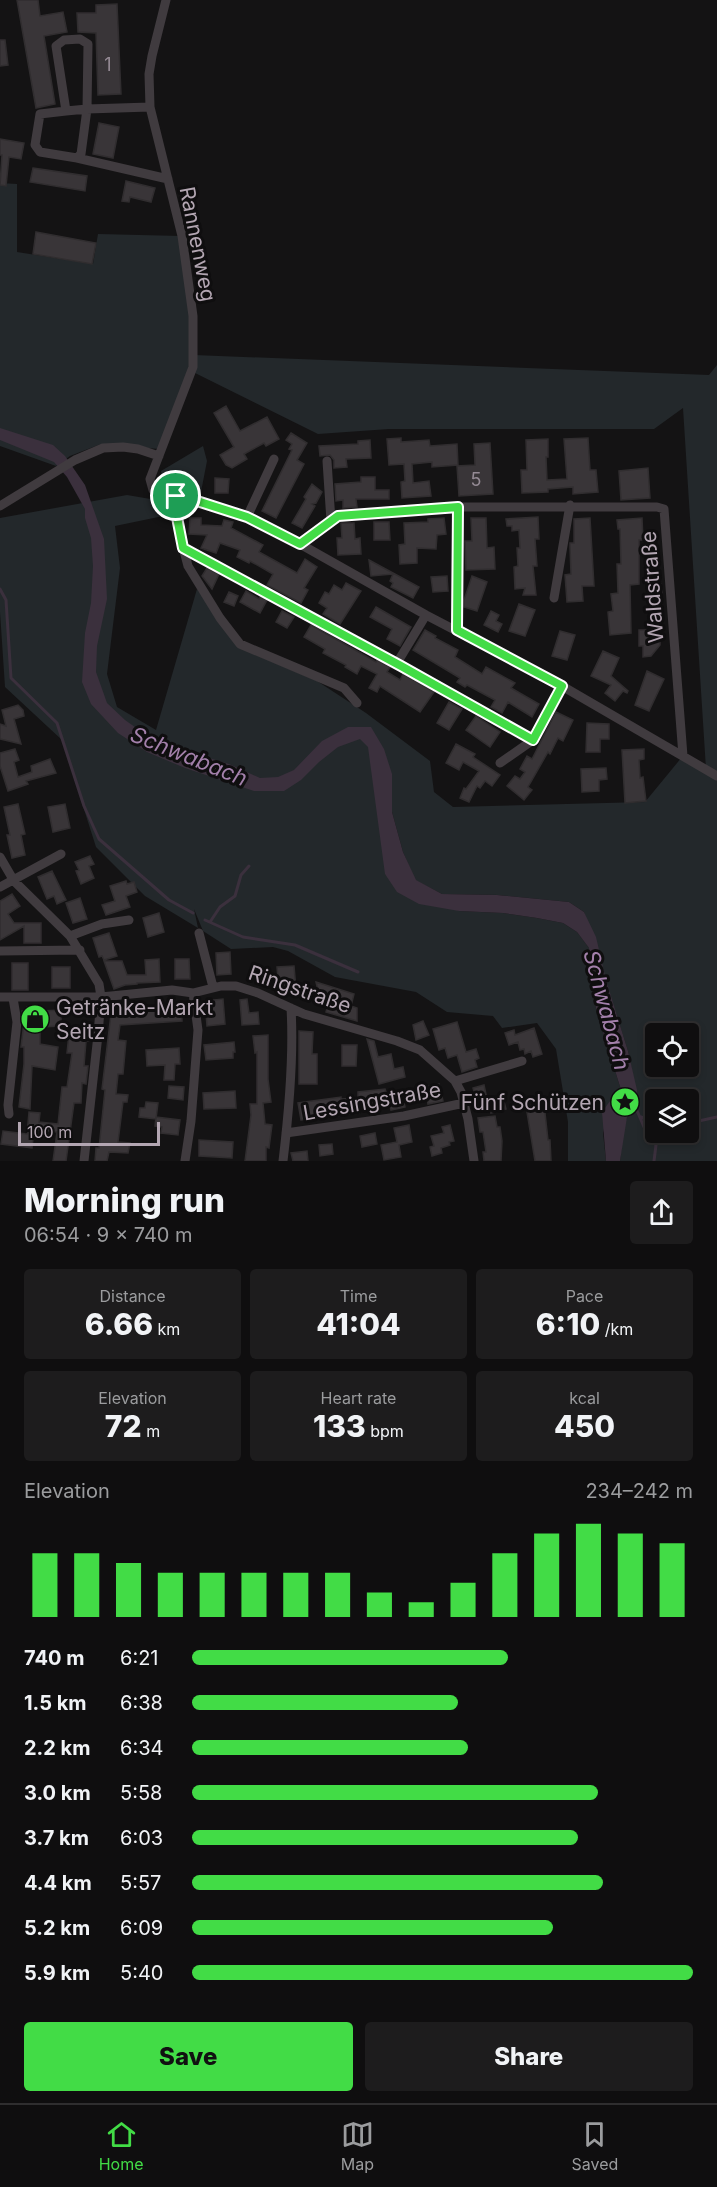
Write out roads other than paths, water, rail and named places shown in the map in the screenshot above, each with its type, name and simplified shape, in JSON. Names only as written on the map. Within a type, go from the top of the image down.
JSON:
[{"type":"street","name":"Rannenweg","points":[[163,1],[152,56],[150,107],[182,236],[193,316],[193,368],[150,479],[153,490],[176,496]]},
{"type":"street","points":[[66,111],[56,46],[64,40],[80,39],[88,44],[87,109],[81,154],[77,158]]},
{"type":"street","points":[[150,107],[87,109],[40,114],[35,145],[40,152],[168,179]]},
{"type":"street","points":[[0,506],[75,460],[103,448],[138,449],[159,456]]},
{"type":"street","points":[[247,517],[274,459]]},
{"type":"street","points":[[300,544],[331,521],[327,461]]},
{"type":"street","points":[[357,703],[344,688],[240,644],[220,618],[188,566],[175,507],[176,496],[247,517],[300,544],[426,615],[562,686],[717,776]]},
{"type":"street","points":[[554,598],[570,506]]},
{"type":"street","name":"Waldstraße","points":[[331,521],[338,516],[458,507],[570,506],[664,509],[683,756]]},
{"type":"street","points":[[457,630],[458,507]]},
{"type":"street","points":[[183,548],[397,663],[533,740]]},
{"type":"street","points":[[397,663],[426,615]]},
{"type":"street","points":[[500,763],[533,740],[562,686]]},
{"type":"street","points":[[0,887],[60,854]]},
{"type":"street","points":[[0,857],[14,881],[70,936],[99,984],[98,1035],[84,1161]]},
{"type":"street","points":[[70,936],[102,924],[129,920]]},
{"type":"street","points":[[199,933],[213,987]]},
{"type":"street","points":[[0,951],[80,950]]},
{"type":"street","name":"Ringstraße","points":[[0,997],[100,997],[172,990],[193,993],[213,987],[236,986],[304,1014],[361,1029],[420,1050],[455,1081],[464,1103],[474,1161]]},
{"type":"street","points":[[185,1161],[191,1121],[198,1030],[193,993]]},
{"type":"street","points":[[9,1114],[17,1022],[13,998]]},
{"type":"street","points":[[283,1161],[293,1032],[291,1008]]},
{"type":"street","points":[[455,1081],[522,1061]]},
{"type":"street","name":"Lessingstraße","points":[[286,1133],[404,1116],[464,1103]]},
{"type":"water","name":"Schwabach","points":[[0,428],[53,445],[65,456],[85,485],[104,539],[107,599],[97,646],[96,672],[107,703],[125,720],[156,742],[229,764],[260,778],[278,777],[294,770],[322,741],[348,727],[371,727],[384,749],[392,774],[392,812],[403,852],[416,880],[442,894],[497,895],[569,902],[584,912],[596,937],[637,1090],[636,1106],[627,1117],[620,1161],[606,1161],[602,1112],[610,1101],[622,1093],[597,1013],[590,976],[589,948],[577,932],[563,923],[537,918],[503,913],[459,911],[419,904],[397,892],[385,874],[368,747],[360,739],[338,747],[301,780],[284,791],[254,791],[185,768],[147,752],[118,733],[91,704],[82,682],[93,566],[91,538],[85,518],[85,509],[67,477],[54,462],[0,440]]},
{"type":"waterway","points":[[0,589],[6,600],[11,678],[57,723],[84,806],[99,839],[169,900],[193,913]]},
{"type":"waterway","points":[[210,922],[220,907],[235,896],[241,875],[249,866]]},
{"type":"waterway","points":[[205,920],[243,937],[295,945],[358,972]]},
{"type":"waterway","points":[[635,1106],[647,1134],[656,1145],[654,1161]]},
{"type":"waterway","points":[[641,1117],[645,1119]]},
{"type":"waterway","points":[[699,1121],[717,1117]]},
{"type":"place","name":"Getränke-Markt Seitz","points":[[35,1019]]},
{"type":"place","name":"Fünf Schützen","points":[[625,1102]]}]
